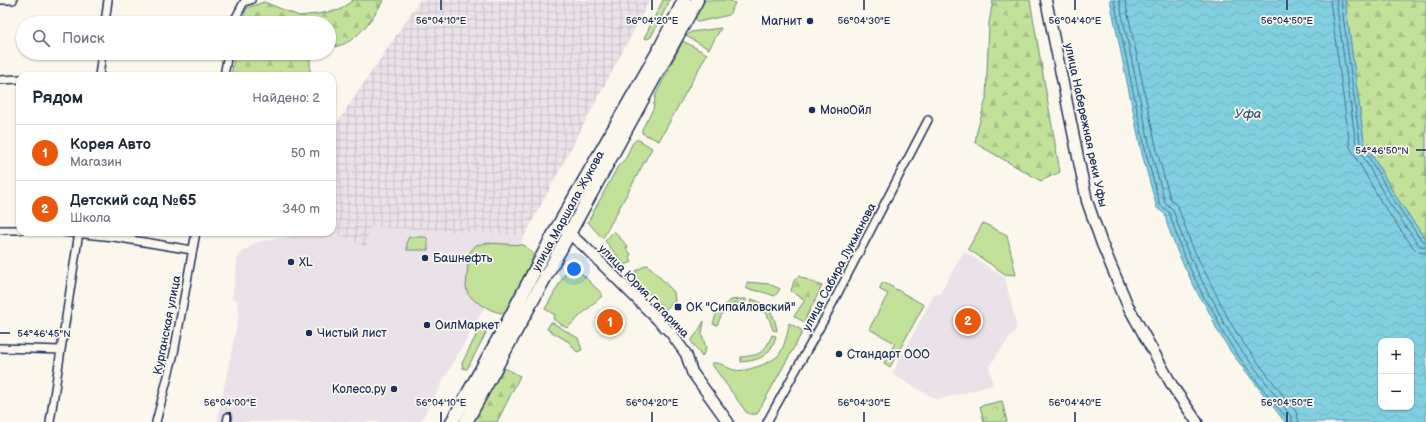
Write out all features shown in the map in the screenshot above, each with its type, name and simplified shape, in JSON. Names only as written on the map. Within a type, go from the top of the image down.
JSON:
[{"type":"main road","name":"улица Маршала Жукова","points":[[452,422],[506,325],[558,225],[659,50],[684,0]]},
{"type":"main road","name":"улица Маршала Жукова","points":[[466,422],[698,0]]},
{"type":"street","points":[[0,0],[12,0]]},
{"type":"street","points":[[106,16],[108,0]]},
{"type":"street","points":[[237,16],[244,2],[251,0]]},
{"type":"street","name":"улица Набережная реки Уфы","points":[[1046,0],[1087,201],[1102,244],[1128,306],[1173,387],[1197,422]]},
{"type":"street","points":[[100,72],[101,60]]},
{"type":"street","points":[[225,72],[227,60]]},
{"type":"street","points":[[0,80],[16,79]]},
{"type":"street","name":"улица Сабира Лукманова","points":[[767,422],[825,318],[928,120]]},
{"type":"street","name":"улица Юрия Гагарина","points":[[558,225],[570,233],[576,241],[583,245],[671,333],[686,354],[692,372],[728,422]]},
{"type":"street","points":[[0,230],[16,230]]},
{"type":"street","points":[[50,422],[78,236]]},
{"type":"street","points":[[104,236],[192,250]]},
{"type":"street","name":"Курганская улица","points":[[156,422],[174,353],[195,236]]},
{"type":"street","points":[[0,348],[61,350]]},
{"type":"shaded area","points":[[420,0],[650,0],[525,235],[371,227],[366,247],[336,234],[337,123]]},
{"type":"shaded area","points":[[371,227],[525,235],[420,422],[217,422],[239,315],[237,299],[232,299],[238,256],[256,242],[291,236],[336,236],[336,234],[366,246]]},
{"type":"shaded area","points":[[964,251],[1005,278],[1017,328],[989,366],[993,385],[937,400],[892,374],[935,293],[939,295]]},
{"type":"green space","points":[[353,0],[384,0],[362,31],[355,37],[339,46],[336,46],[336,16],[299,16],[340,10]]},
{"type":"green space","points":[[663,0],[670,0],[651,37],[647,39],[644,38]]},
{"type":"green space","points":[[705,0],[728,0],[735,3],[729,15],[698,22],[695,18]]},
{"type":"green space","points":[[993,0],[1030,0],[1060,172],[1041,181],[975,143],[986,99],[989,23]]},
{"type":"green space","points":[[1345,0],[1426,0],[1426,240],[1396,197],[1364,141]]},
{"type":"green space","points":[[264,2],[299,16],[244,16],[247,8]]},
{"type":"green space","points":[[721,28],[709,49],[686,36],[691,32]]},
{"type":"green space","points":[[683,41],[707,54],[659,141],[642,133],[642,129],[653,109],[656,94]]},
{"type":"green space","points":[[234,60],[310,60],[310,72],[232,72]]},
{"type":"green space","points":[[636,140],[639,140],[652,148],[602,238],[588,222],[618,166],[626,158],[632,144]]},
{"type":"green space","points":[[983,223],[1007,235],[1016,275],[1005,274],[968,249]]},
{"type":"green space","points":[[614,231],[628,247],[626,249],[631,254],[629,257],[632,262],[625,265],[605,241]]},
{"type":"green space","points":[[409,237],[426,237],[428,240],[428,250],[407,250],[407,241]]},
{"type":"green space","points":[[487,243],[524,245],[532,252],[534,261],[508,311],[501,313],[491,310],[475,301],[468,294],[466,287],[469,253],[476,245]]},
{"type":"green space","points":[[571,263],[603,295],[567,328],[553,319],[555,315],[545,309]]},
{"type":"green space","points":[[648,265],[674,292],[675,301],[666,309],[664,309],[636,280],[636,271]]},
{"type":"green space","points":[[798,276],[822,286],[804,322],[794,316],[805,300],[791,291],[794,281]]},
{"type":"green space","points":[[747,282],[769,284],[780,289],[775,296],[747,289]]},
{"type":"green space","points":[[883,282],[924,305],[890,367],[884,363],[895,343],[869,329],[888,294],[879,289]]},
{"type":"green space","points":[[746,299],[746,302],[733,304],[722,314],[717,325],[713,324],[717,312],[731,300]]},
{"type":"green space","points":[[751,299],[766,306],[772,314],[777,331],[773,330],[764,310],[751,303]]},
{"type":"green space","points":[[704,321],[702,334],[706,348],[702,357],[691,341]]},
{"type":"green space","points":[[551,322],[578,338],[582,350],[577,352],[569,342],[547,329]]},
{"type":"green space","points":[[789,323],[803,331],[757,414],[750,414],[746,412],[711,363],[718,363],[739,371],[751,369],[769,362],[778,356],[782,350]]},
{"type":"green space","points":[[481,326],[486,333],[467,369],[463,368],[462,363]]},
{"type":"green space","points":[[772,335],[776,336],[771,349],[767,353],[754,360],[741,362],[741,357],[761,352],[767,346]]},
{"type":"green space","points":[[502,368],[520,376],[497,422],[472,422]]},
{"type":"green space","points":[[1002,401],[1007,422],[984,422],[980,406]]},
{"type":"water","name":"Уфа","points":[[1110,0],[1345,0],[1364,141],[1396,197],[1426,240],[1426,422],[1285,422],[1231,352],[1216,328],[1178,253],[1167,224],[1165,214],[1157,208],[1142,154]]},
{"type":"place","name":"Магнит","points":[[810,21]]},
{"type":"place","name":"МоноОйл","points":[[812,110]]},
{"type":"place","name":"Башнефть","points":[[425,258]]},
{"type":"place","name":"XL","points":[[291,262]]},
{"type":"place","name":"ОК \"Сипайловский\"","points":[[678,307]]},
{"type":"place","name":"Детский сад №65","points":[[968,321]]},
{"type":"place","name":"Корея Авто","points":[[610,322]]},
{"type":"place","name":"ОилМаркет","points":[[427,325]]},
{"type":"place","name":"Чистый лист","points":[[309,333]]},
{"type":"place","name":"Стандарт ООО","points":[[839,354]]},
{"type":"place","name":"Колесо.ру","points":[[394,389]]}]
